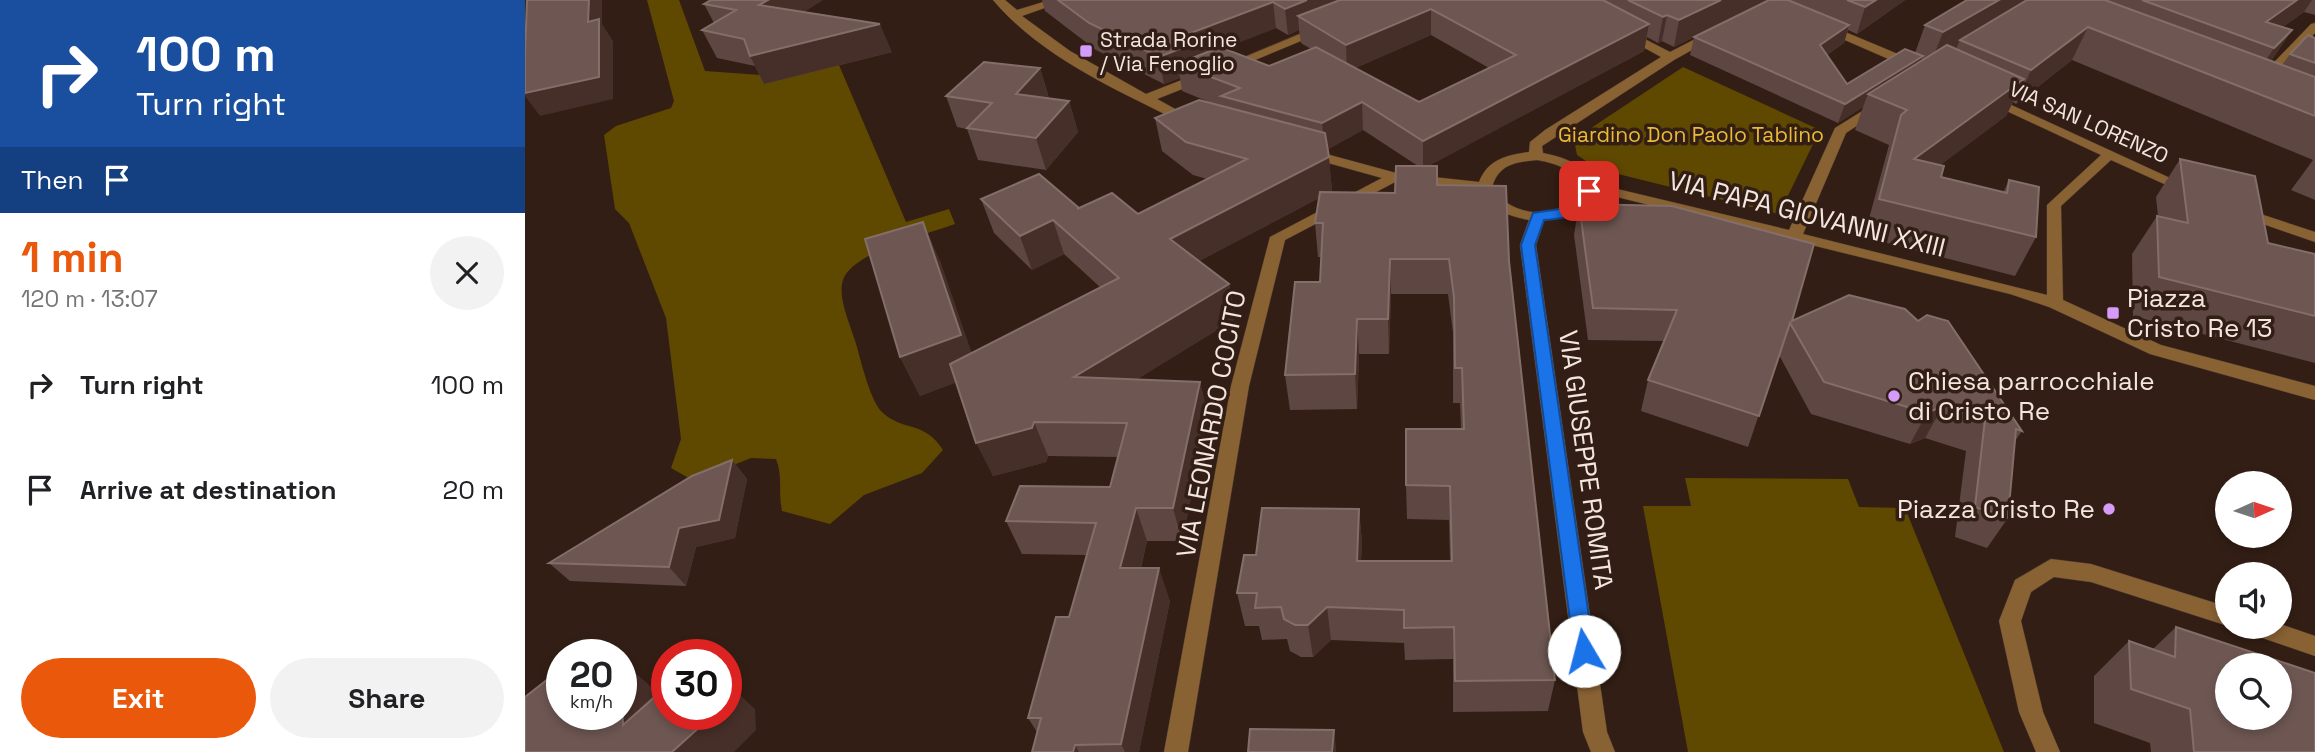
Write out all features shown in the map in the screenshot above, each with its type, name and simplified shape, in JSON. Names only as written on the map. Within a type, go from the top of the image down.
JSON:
[{"type":"street","points":[[999,0],[1062,54],[1146,99],[1205,125]]},
{"type":"street","points":[[1014,15],[1062,0]]},
{"type":"street","points":[[1809,21],[1931,73]]},
{"type":"street","points":[[1146,99],[1328,26]]},
{"type":"street","points":[[2268,95],[2255,90],[2315,26]]},
{"type":"street","points":[[1615,28],[1672,56]]},
{"type":"street","points":[[1537,156],[1535,145],[1550,133],[1672,56],[1723,30]]},
{"type":"street","points":[[1795,235],[1840,131],[1897,94]]},
{"type":"street","name":"VIA SAN LORENZO","points":[[1980,95],[2202,196]]},
{"type":"street","points":[[1293,149],[1395,177],[1485,187]]},
{"type":"street","points":[[2110,154],[2054,205],[2055,303],[2156,350],[2315,393]]},
{"type":"street","points":[[1537,156],[1563,161],[1583,174],[1589,191],[1584,201],[1573,210],[1557,215],[1538,216],[1513,212],[1494,201],[1485,187],[1487,174],[1498,164],[1516,157],[1537,156]]},
{"type":"street","name":"VIA LEONARDO COCITO","points":[[1176,752],[1240,386],[1278,237],[1395,177]]},
{"type":"street","name":"VIA PAPA GIOVANNI XXIII","points":[[1589,191],[1613,192],[1795,235],[2055,303]]},
{"type":"street","points":[[2223,205],[2315,237]]},
{"type":"street","name":"VIA GIUSEPPE ROMITA","points":[[1538,216],[1528,245],[1595,732],[1603,752]]},
{"type":"street","points":[[2048,752],[2031,712],[2010,621],[2022,586],[2051,568],[2091,573],[2215,613]]},
{"type":"street","points":[[2292,638],[2315,646]]},
{"type":"green space","points":[[647,0],[679,0],[705,71],[761,75],[839,65],[906,222],[949,209],[955,224],[875,253],[849,270],[843,280],[842,296],[846,313],[878,407],[890,418],[928,434],[943,450],[922,473],[864,495],[830,524],[782,511],[776,459],[751,458],[694,481],[671,468],[681,439],[666,318],[629,223],[615,209],[604,135],[616,126],[671,108],[674,101]]},
{"type":"green space","name":"Giardino Don Paolo Tablino","points":[[1683,67],[1820,130],[1779,214],[1598,169],[1577,155],[1575,145],[1579,136]]},
{"type":"green space","points":[[1685,478],[1848,479],[1859,507],[1905,508],[2004,752],[1688,752],[1643,506],[1691,506]]},
{"type":"building","points":[[527,0],[589,0],[588,22],[599,19],[599,77],[525,93]]},
{"type":"building","points":[[711,0],[768,0],[759,5],[880,24],[750,56],[744,39],[702,30],[736,10],[704,4]]},
{"type":"building","points":[[1058,0],[1307,0],[1285,9],[1273,2],[1188,34],[1203,40],[1159,57],[1089,23]]},
{"type":"building","points":[[1340,0],[1603,0],[1649,24],[1423,141],[1362,102],[1322,123],[1221,96],[1240,88],[1177,64],[1220,47],[1269,66],[1316,47],[1419,102],[1516,55],[1431,9],[1346,45],[1298,16]]},
{"type":"building","points":[[1628,0],[1721,0],[1679,20],[1667,15],[1663,17]]},
{"type":"building","points":[[1769,0],[1788,0],[1849,25],[1820,45],[1847,84],[1905,49],[1923,56],[1845,104],[1694,37]]},
{"type":"building","points":[[1847,0],[1876,0],[1865,7]]},
{"type":"building","points":[[1967,0],[1999,0],[1943,32],[1925,25]]},
{"type":"building","points":[[2027,0],[2105,0],[2315,77],[2315,116],[2088,27],[2031,70],[1960,40]]},
{"type":"building","points":[[2142,0],[2297,0],[2266,22],[2292,30],[2274,48]]},
{"type":"building","points":[[2308,35],[2315,38],[2315,63],[2290,54]]},
{"type":"building","points":[[1947,45],[2024,79],[1914,159],[1944,166],[1941,177],[2007,193],[2009,180],[2039,187],[2036,237],[1879,199],[1901,115],[1907,110],[1868,94]]},
{"type":"building","points":[[984,62],[1040,68],[1016,94],[1069,101],[1036,138],[967,128],[992,103],[946,96]]},
{"type":"building","points":[[1199,100],[1325,133],[1329,157],[1170,239],[1229,284],[1074,377],[1200,382],[1173,508],[1136,508],[1120,568],[1159,568],[1121,744],[1075,745],[1073,752],[1032,752],[1041,718],[1028,718],[1056,617],[1069,617],[1096,523],[1006,521],[1020,486],[1110,487],[1127,423],[1034,422],[1032,428],[976,443],[950,364],[1119,278],[1053,220],[1020,236],[981,199],[1039,174],[1079,208],[1077,209],[1112,193],[1138,214],[1247,159],[1186,142],[1155,118]]},
{"type":"building","points":[[2180,159],[2255,176],[2268,243],[2315,254],[2315,316],[2159,277],[2157,216],[2188,223]]},
{"type":"building","points":[[1396,166],[1437,166],[1437,185],[1506,186],[1509,261],[1555,680],[1455,681],[1454,627],[1404,628],[1404,610],[1327,607],[1308,625],[1295,625],[1284,619],[1281,607],[1255,608],[1257,593],[1237,593],[1244,555],[1256,555],[1262,508],[1359,509],[1357,561],[1452,561],[1450,486],[1406,485],[1406,429],[1464,429],[1462,368],[1455,368],[1454,297],[1449,259],[1390,259],[1388,319],[1357,319],[1355,374],[1285,375],[1295,282],[1320,282],[1323,223],[1315,223],[1320,192],[1395,193]]},
{"type":"building","points":[[1579,204],[1672,206],[1814,244],[1792,321],[1849,295],[1905,309],[1918,321],[1927,315],[1948,321],[2022,431],[2016,429],[2008,518],[1975,507],[1985,419],[1943,406],[1927,413],[1824,382],[1790,323],[1759,416],[1648,380],[1677,310],[1593,308]]},
{"type":"building","points":[[923,222],[961,335],[900,357],[865,239]]},
{"type":"building","points":[[732,460],[719,520],[679,528],[669,567],[549,563],[692,476]]},
{"type":"building","points":[[2176,627],[2255,653],[2215,653],[2215,730],[2292,730],[2292,665],[2315,673],[2315,752],[2194,752],[2190,709],[2131,689],[2129,641],[2175,657]]},
{"type":"building","points":[[546,681],[546,730],[637,730],[637,713],[651,700],[651,730],[696,730],[672,752],[525,752],[525,697]]},
{"type":"building","points":[[1250,729],[1334,730],[1332,752],[1248,752]]},
{"type":"place","name":"Strada Rorine / Via Fenoglio","points":[[1086,51]]},
{"type":"place","name":"Piazza Cristo Re 13","points":[[2113,313]]},
{"type":"place","name":"Chiesa parrocchiale di Cristo Re","points":[[1894,396]]},
{"type":"place","name":"Piazza Cristo Re","points":[[2109,509]]},
{"type":"route","points":[[1584,651],[1528,245],[1538,216],[1557,215],[1573,210],[1584,201],[1589,191]]}]
